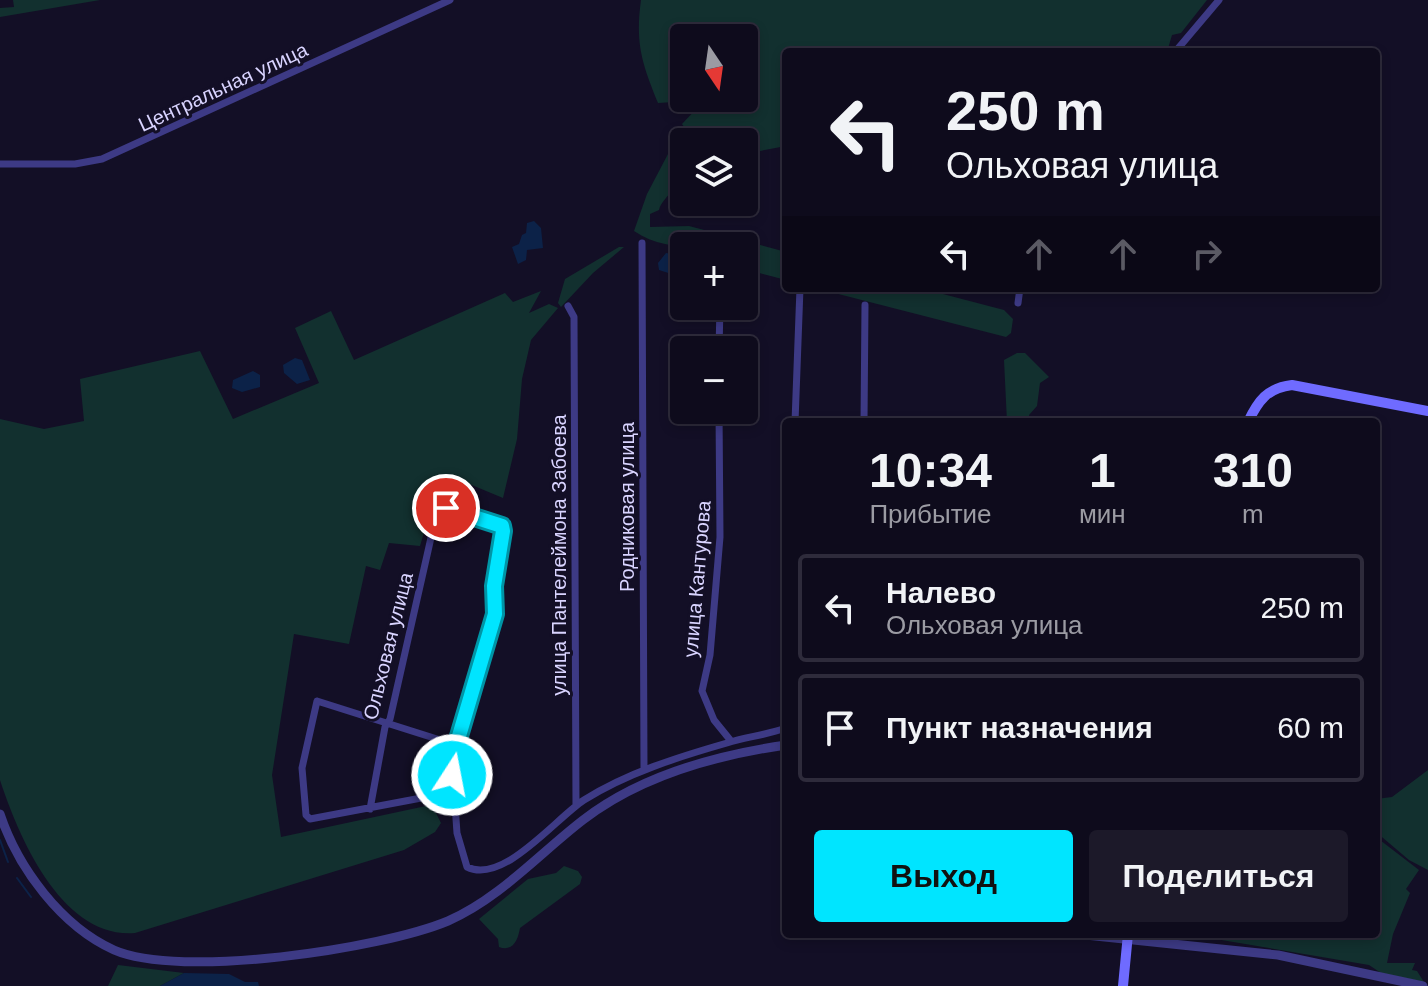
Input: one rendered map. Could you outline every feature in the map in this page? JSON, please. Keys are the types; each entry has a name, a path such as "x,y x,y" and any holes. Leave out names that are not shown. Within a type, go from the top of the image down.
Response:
{"main road":[{"path":"1250,418 1266,393 1292,385 1428,411"},
{"path":"1123,986 1128,938"}],"street":[{"name":"Центральная улица","path":"0,164 75,164 102,159 450,0"},
{"path":"1178,48 1219,0"},
{"name":"Родниковая улица","path":"642,243 644,770"},
{"path":"795,418 800,292"},
{"path":"1018,303 1019,292"},
{"path":"864,418 865,305"},
{"name":"улица Пантелеймона Забоева","path":"568,306 574,317 576,806"},
{"name":"улица Кантурова","path":"719,424 720,537 710,655 702,691 714,720 731,741"},
{"name":"Ольховая улица","path":"370,809 437,513 446,508 502,526 494,586 495,614 456,745"},
{"path":"453,792 310,819 306,815 301,772 314,703 321,702 456,745 453,792 463,861 472,869 483,871 505,865 576,806 644,770 731,741 782,729"},
{"path":"0,814 15,850 43,890 84,931 116,951 136,958 179,961 304,955 358,946 446,922 487,898 587,817 653,781 729,755 782,746"},
{"path":"1136,938 1278,955 1423,986"}],"green space":[{"path":"13,0 100,0 0,17 0,8 14,7"},
{"path":"641,0 1207,0 1181,33 1172,35 1168,48 782,48 782,147 758,151 758,128 685,128 682,124 693,112 758,112 758,24 670,24 670,102 658,103 641,53"},
{"path":"668,154 670,192 659,210 650,214 650,227 689,226 711,232 670,232 670,245 659,243 634,231 647,194"},
{"path":"758,244 782,251 782,279 758,273"},
{"path":"624,247 593,273 561,307 558,303 565,279"},
{"path":"541,291 529,313 549,304 558,308 531,340 522,379 517,439 503,498 467,483 446,486 434,499 420,546 389,543 380,570 366,566 349,644 294,634 272,775 281,837 426,806 436,813 441,823 435,832 404,850 135,933 109,931 86,920 65,903 47,880 19,829 0,780 0,419 44,429 84,421 80,379 200,351 233,419 319,383 295,328 331,311 354,360 505,293 513,302"},
{"path":"831,292 935,292 1004,310 1013,319 1011,333 1006,337"},
{"path":"1017,353 1025,353 1049,377 1040,383 1037,406 1030,418 1007,418 1004,360"},
{"path":"1428,770 1428,870 1409,860 1380,835 1380,798 1392,797"},
{"path":"1380,840 1419,870 1406,889 1410,893 1393,934 1387,963 1415,963 1412,970 1417,971 1424,982 1381,973 1369,965 1210,938 1380,938"},
{"path":"564,866 578,871 582,877 580,884 520,928 511,946 499,947 498,939 479,919 528,879 556,873"},
{"path":"118,965 184,973 160,986 108,986"}],"water":[{"path":"534,221 541,228 543,248 527,250 526,260 518,264 512,247 519,244 526,233 527,223"},
{"path":"666,253 670,254 670,274 659,270 658,263"},
{"path":"295,358 302,360 310,380 297,384 284,373 283,365"},
{"path":"253,371 260,375 260,387 242,392 232,388 233,380"},
{"path":"184,973 229,974 245,982 258,982 259,986 160,986"}],"waterway":[{"path":"0,840 8,862"},
{"path":"17,878 31,897"}],"route":[{"path":"446,508 502,526 503,531 494,586 495,614 484,662 454,753 452,775"}]}
